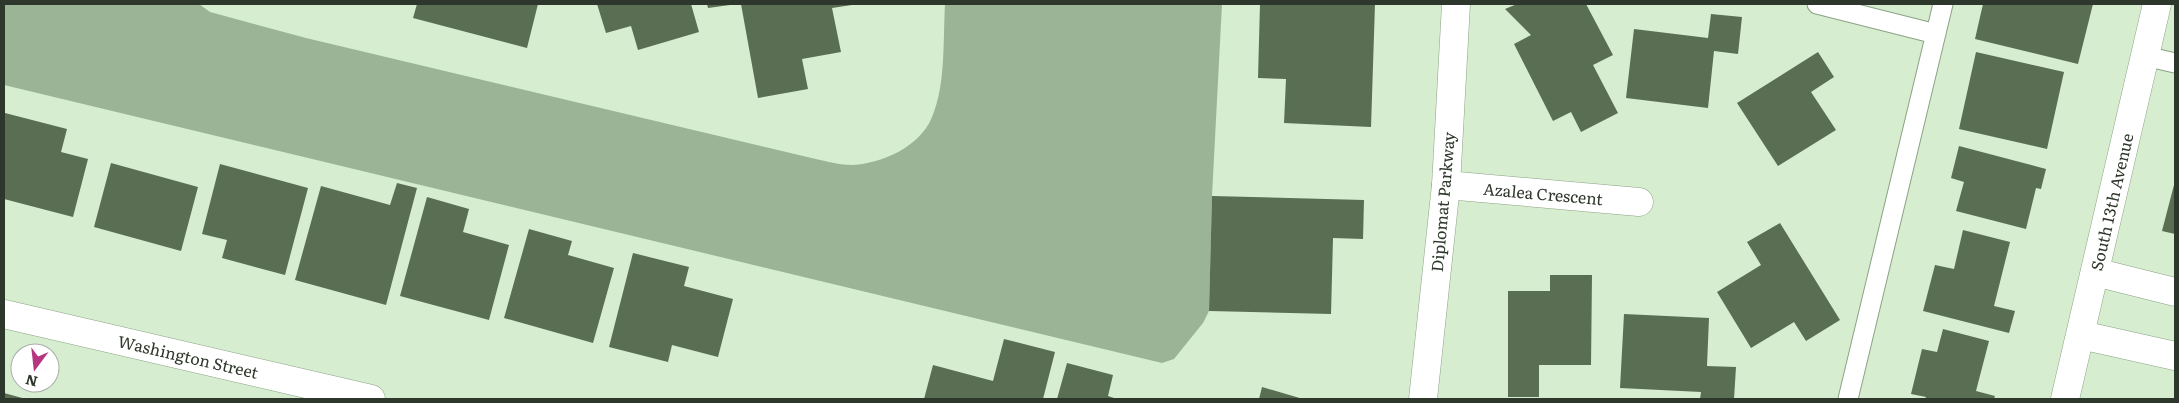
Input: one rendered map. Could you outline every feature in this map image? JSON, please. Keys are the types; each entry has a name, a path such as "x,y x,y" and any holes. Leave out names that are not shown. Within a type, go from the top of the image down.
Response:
{"street":[{"name":"Diplomat Parkway","path":"1429,398 1446,185 1456,4"},
{"name":"South 13th Avenue","path":"2065,399 2157,4"},
{"name":"Azalea Crescent","path":"1446,185 1639,202"},
{"path":"2095,272 2175,292"},
{"name":"Washington Street","path":"4,314 371,399"},
{"path":"2081,334 2175,356"}],"lane":[{"path":"1817,4 1936,34"},
{"path":"1848,399 1943,4"},
{"path":"2145,56 2175,63"}],"shaded area":[{"path":"4,4 199,4 210,12 306,38 820,160 851,165 875,161 898,152 909,145 926,128 932,117 940,91 945,4 1222,4 1212,196 1209,311 1203,323 1174,359 1162,363 4,85"}],"building":[{"path":"417,4 538,4 527,48 413,18"},
{"path":"597,4 691,4 699,32 638,50 631,26 606,33"},
{"path":"707,4 730,4 730,5 708,8"},
{"path":"741,4 852,5 832,8 841,52 802,59 808,89 758,98"},
{"path":"1260,4 1375,4 1371,127 1284,123 1286,79 1258,78"},
{"path":"1517,4 1586,4 1613,55 1593,65 1618,113 1581,132 1571,112 1553,121 1514,44 1531,35 1505,9"},
{"path":"1983,4 2093,4 2078,64 1975,39"},
{"path":"1711,14 1742,17 1738,54 1714,51 1708,108 1626,98 1634,29 1708,38"},
{"path":"1818,52 1834,77 1811,92 1836,130 1778,166 1737,103"},
{"path":"1976,52 2064,72 2047,149 1959,129"},
{"path":"5,113 67,129 61,152 88,159 73,217 4,199"},
{"path":"1959,146 2046,169 2041,189 2036,188 2026,229 1956,211 1964,182 1951,178"},
{"path":"111,163 198,187 181,251 94,227"},
{"path":"220,164 308,188 285,275 222,258 227,240 202,234"},
{"path":"2175,181 2175,234 2162,231"},
{"path":"397,183 417,188 386,305 295,280 321,186 390,205"},
{"path":"1212,196 1364,200 1363,239 1333,238 1331,314 1209,311"},
{"path":"427,197 469,209 463,232 509,245 489,320 400,296"},
{"path":"1780,223 1840,320 1806,341 1794,322 1751,348 1717,292 1761,265 1747,242"},
{"path":"529,229 572,241 568,255 614,268 593,343 504,318"},
{"path":"1963,230 2010,242 1994,306 2015,311 2009,333 1923,311 1935,265 1954,269"},
{"path":"633,253 689,267 684,286 733,299 718,357 672,345 668,362 609,347"},
{"path":"1550,275 1592,275 1591,365 1539,365 1539,397 1508,397 1508,291 1550,291"},
{"path":"1624,314 1709,318 1707,366 1736,367 1734,399 1700,399 1701,392 1620,388"},
{"path":"1943,329 1989,341 1976,391 1995,396 1994,399 1925,399 1926,397 1911,394 1922,349 1937,352"},
{"path":"1004,339 1055,352 1043,399 924,399 933,365 993,381"},
{"path":"1067,363 1113,375 1108,396 1117,399 1057,399"},
{"path":"1262,387 1303,399 1259,399"},
{"path":"4,393 26,399 4,399"}]}
